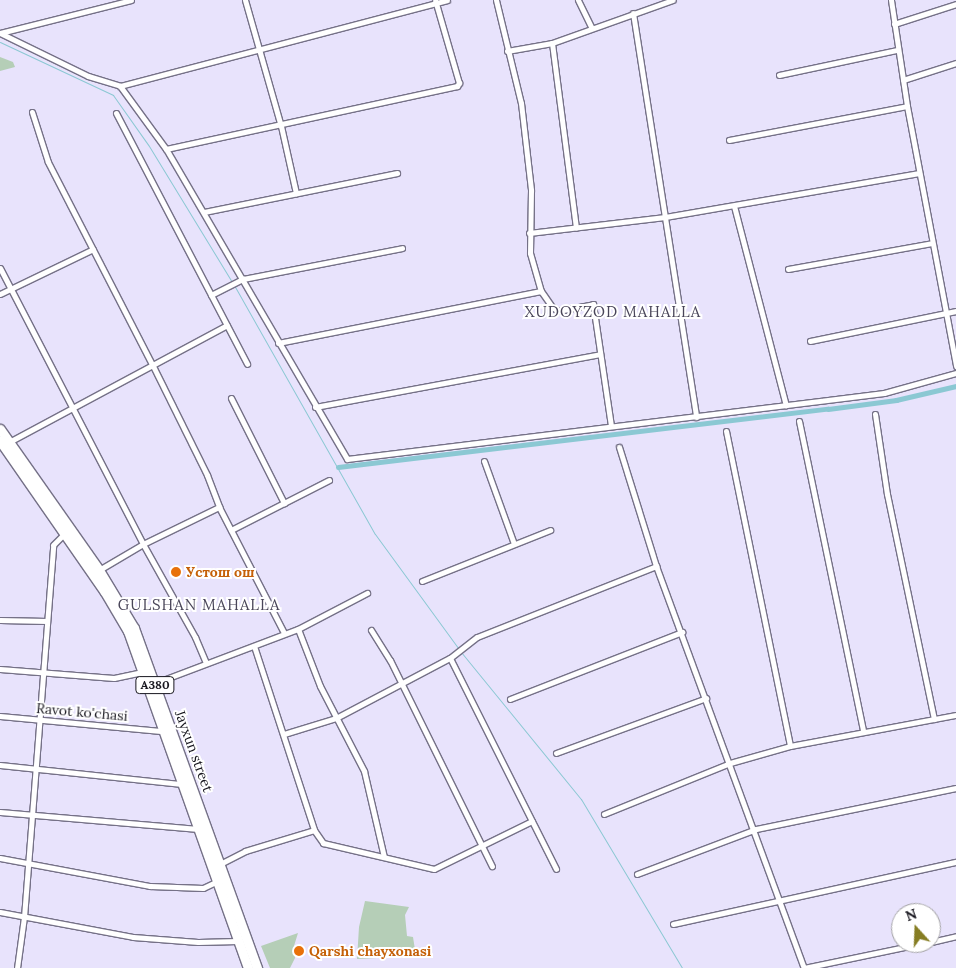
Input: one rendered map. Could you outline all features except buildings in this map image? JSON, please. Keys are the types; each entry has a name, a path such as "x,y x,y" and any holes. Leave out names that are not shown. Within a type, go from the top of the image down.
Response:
{"highway":[{"name":"Jayxun street","path":"0,429 5,442 64,534 115,608 142,672 238,941 252,966"},
{"name":"Jayxun street","path":"5,442 99,570 134,628 220,864 252,966"}],"street":[{"path":"0,33 130,0"},
{"path":"245,0 281,126 296,193"},
{"path":"0,33 88,76 120,86 258,48 447,0"},
{"path":"496,0 523,122 531,190 530,253 541,291 558,311 593,304 611,426"},
{"path":"578,0 591,27"},
{"path":"507,51 552,43 591,27 672,0"},
{"path":"891,0 902,80 956,366"},
{"path":"166,149 281,126 457,86 459,83 435,2"},
{"path":"894,24 956,4"},
{"path":"633,13 696,417"},
{"path":"552,43 576,227"},
{"path":"779,75 897,50"},
{"path":"902,80 956,63"},
{"path":"120,86 166,149 204,212 314,407 348,459 580,432 611,426 884,393 956,373"},
{"path":"729,140 907,106"},
{"path":"32,112 48,162 152,364 207,475 219,507 284,633"},
{"path":"116,113 247,364"},
{"path":"204,212 397,173"},
{"path":"529,233 665,217 919,173"},
{"path":"734,206 786,405"},
{"path":"788,269 932,243"},
{"path":"211,295 241,280 402,248"},
{"path":"0,294 93,249"},
{"path":"0,268 143,544 196,637 206,663"},
{"path":"278,343 541,291"},
{"path":"810,341 956,311"},
{"path":"5,442 226,325"},
{"path":"314,407 600,354"},
{"path":"231,398 284,503"},
{"path":"875,414 887,494 934,719"},
{"path":"799,420 863,731"},
{"path":"726,431 790,746"},
{"path":"619,447 656,566 756,829 804,968 891,950"},
{"path":"484,461 514,544"},
{"path":"231,530 329,480"},
{"path":"99,570 143,544 219,507"},
{"path":"422,581 550,530"},
{"path":"17,968 24,917 30,815 44,674 53,545 64,534"},
{"path":"284,734 336,718 450,658 478,637 656,566"},
{"path":"155,683 298,629 367,593"},
{"path":"0,620 47,621"},
{"path":"298,629 336,718 364,771 384,857"},
{"path":"371,630 402,684 492,866"},
{"path":"510,699 682,632"},
{"path":"254,646 314,830 323,843 384,857 414,867 434,869 532,821"},
{"path":"450,658 556,870"},
{"path":"0,669 44,674 114,678 142,672"},
{"path":"556,753 706,698"},
{"path":"604,814 730,763 790,746 956,715"},
{"name":"Ravot ko'chasi","path":"0,716 163,731"},
{"path":"0,765 182,784"},
{"path":"637,874 756,829 956,788"},
{"path":"0,812 198,830"},
{"path":"220,864 245,851 314,830"},
{"path":"0,858 150,886 203,888 216,882"},
{"path":"673,924 779,899 956,862"},
{"path":"0,912 133,937 198,942 238,941"},
{"path":"941,940 956,936"}],"green space":[{"path":"0,57 13,62 15,67 0,71"},
{"path":"365,901 409,907 405,915 407,936 413,937 416,956 357,959 359,927"},
{"path":"298,933 294,946 295,958 290,968 270,968 261,946"}],"waterway":[{"path":"0,42 113,95 149,146 232,282"},
{"path":"234,285 375,534 459,649"},
{"path":"338,467 828,409 896,400 956,386"},
{"path":"461,652 581,799 682,968"}],"place":[{"name":"Устош ош","path":"176,572"},
{"name":"Qarshi chayxonasi","path":"299,951"}],"district":[{"name":"XUDOYZOD MAHALLA","path":"613,312"},
{"name":"GULSHAN MAHALLA","path":"199,605"}]}
